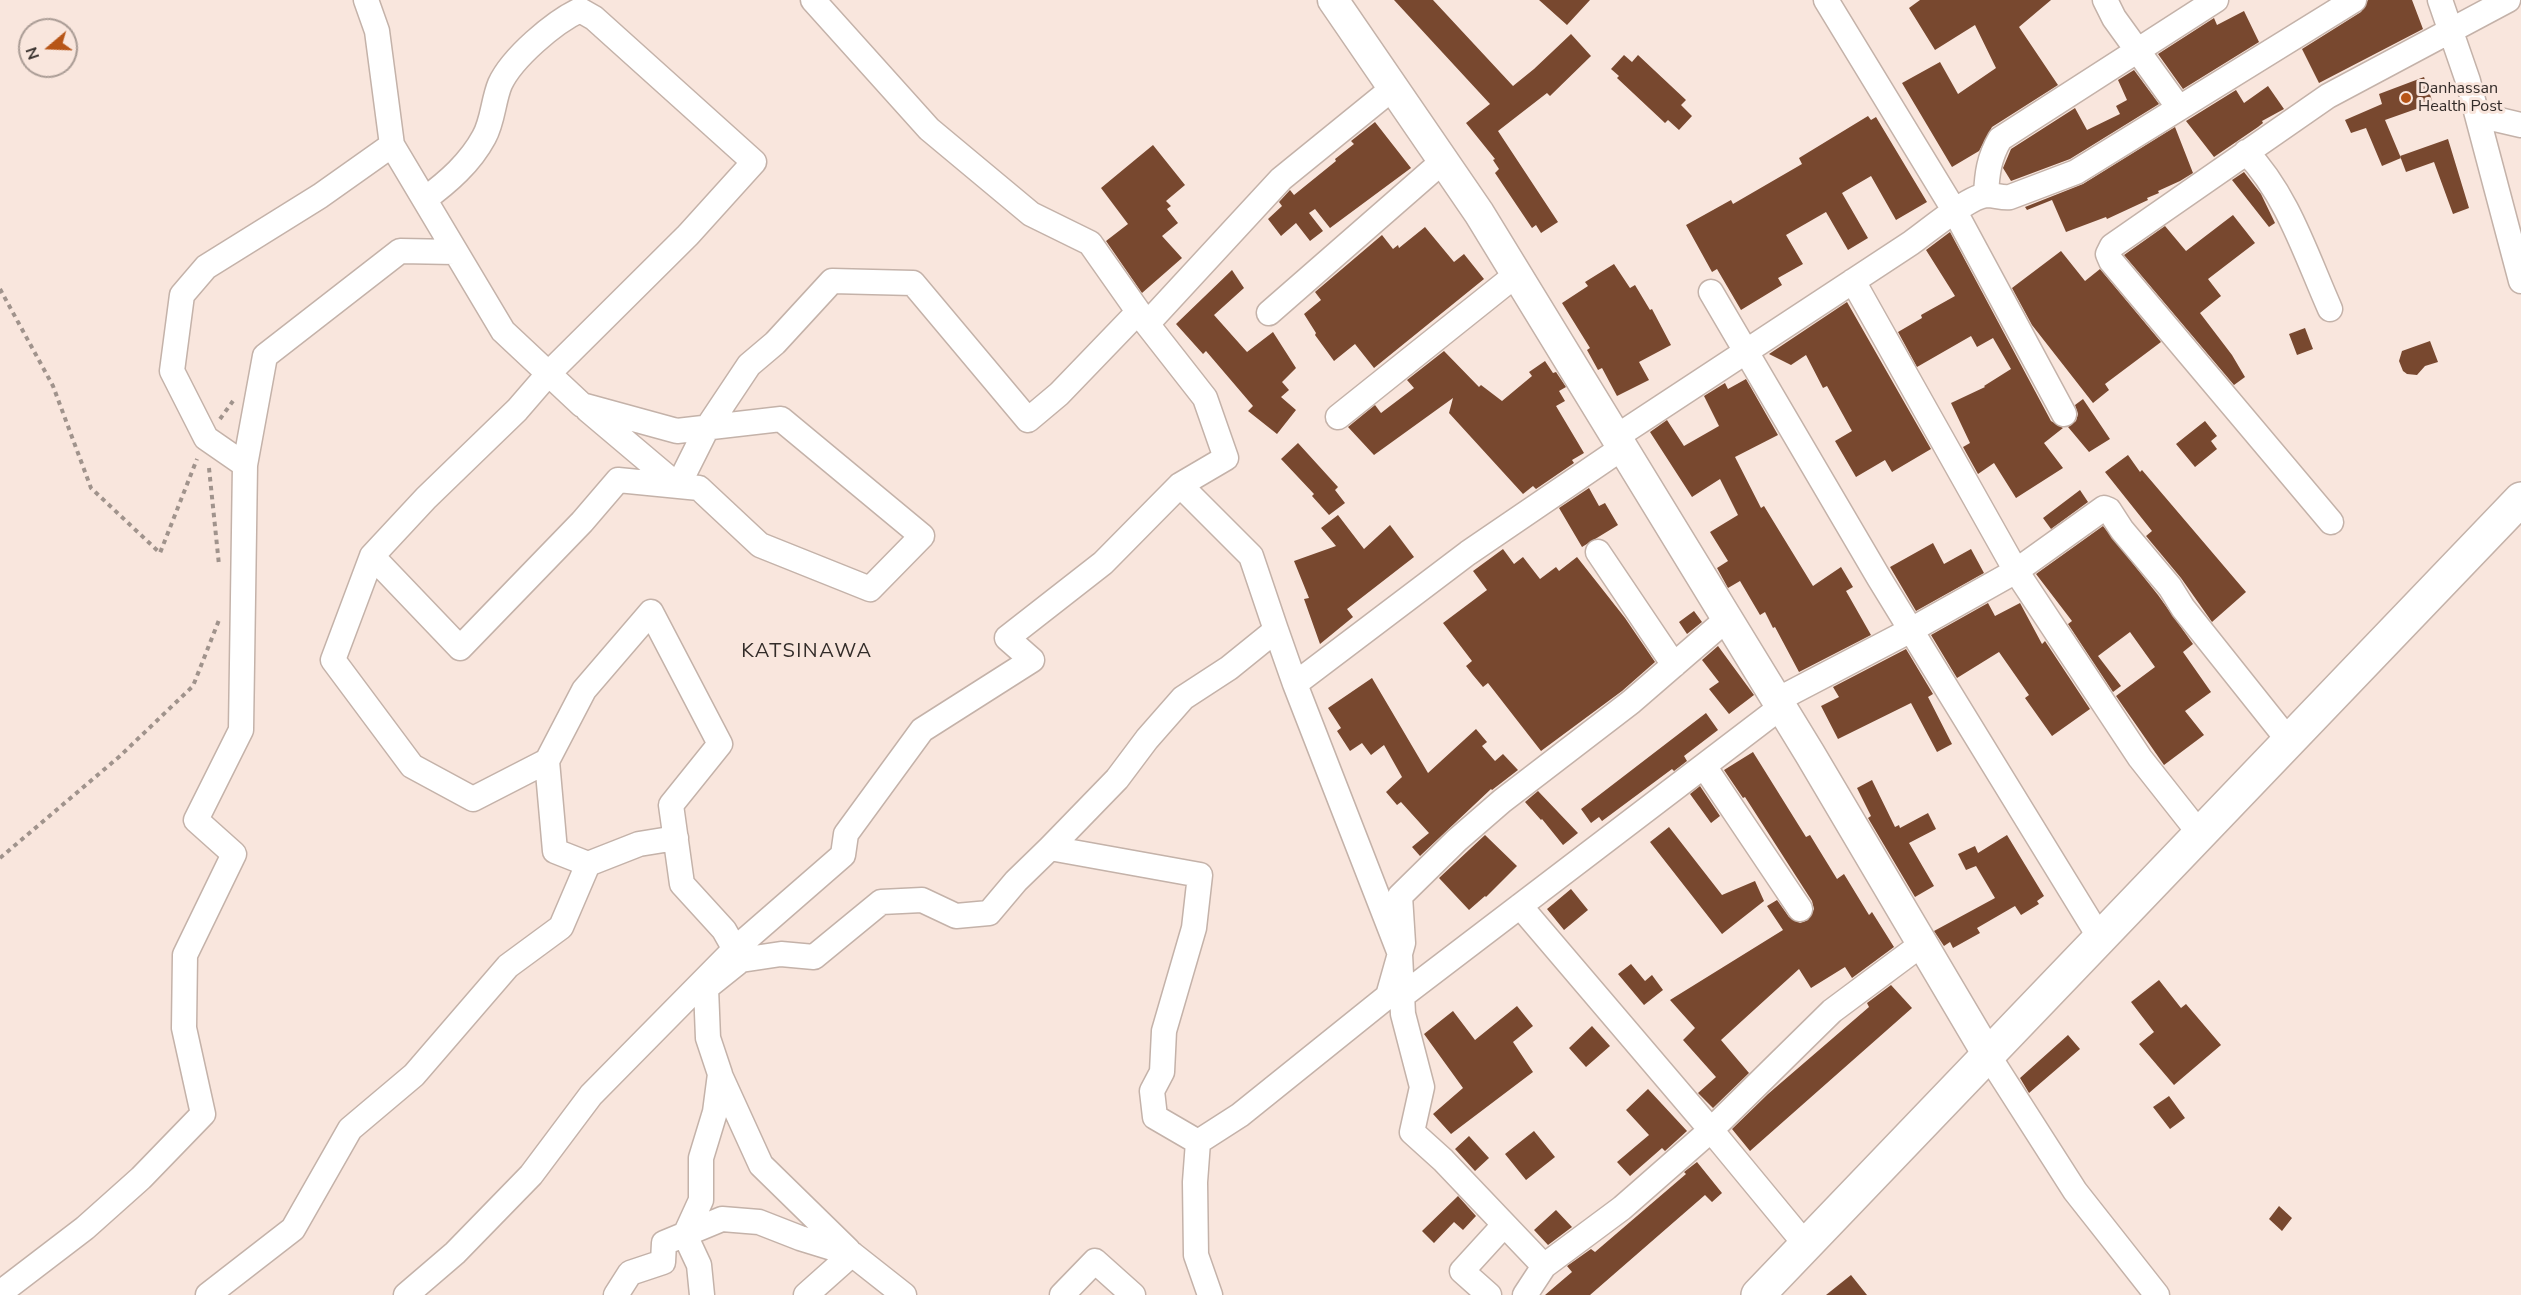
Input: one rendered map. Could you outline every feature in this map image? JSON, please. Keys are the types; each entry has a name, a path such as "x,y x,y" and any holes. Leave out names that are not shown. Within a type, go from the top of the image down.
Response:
{"main road":[{"path":"1758,1295 2521,499"}],"street":[{"path":"366,0 377,31 392,145 503,331 582,405 678,486"},
{"path":"406,1295 455,1253 531,1175 591,1095 843,855 846,834 922,730 1032,660 1007,638 1103,563 1180,485 1226,458 1205,398 1143,318 1090,243 1031,214 929,129 813,0"},
{"path":"1333,0 1517,274 1779,704 1988,1055 2075,1191 2157,1295"},
{"path":"1826,0 1954,210 2064,414"},
{"path":"2105,0 2179,108"},
{"path":"1986,195 1987,168 1991,154 2000,139 2216,0"},
{"path":"1295,684 1619,442 1748,350 1911,243 1954,210 1986,195 2000,198 2010,197 2076,172 2354,0"},
{"path":"2440,0 2478,115 2521,281"},
{"path":"2331,522 2151,310 2111,261 2108,254 2112,246 2328,96 2508,0"},
{"path":"425,199 457,174 484,136 501,84 513,64 564,18 580,10 594,18 754,162 688,236 549,373 517,410 426,498 372,556 333,660 412,766 474,799 547,760"},
{"path":"678,486 707,428 749,365 775,343 832,281 913,283 1028,420 1143,318 1281,179 1393,88"},
{"path":"2478,115 2521,125"},
{"path":"244,465 206,438 172,371 182,295 206,267 320,196 392,145"},
{"path":"2246,152 2264,171 2285,207 2330,309"},
{"path":"1269,313 1443,161"},
{"path":"0,1293 85,1228 125,1192 203,1114 184,1028 185,955 234,854 196,820 242,730 244,465 265,356 400,252 455,252"},
{"path":"1338,417 1517,274"},
{"path":"1853,281 2016,571 2140,758 2200,834"},
{"path":"1711,292 1748,350 1911,630 2100,938"},
{"path":"372,556 460,648 582,522 618,480 699,488 760,545 870,589 922,536 781,420 677,431 582,405"},
{"path":"1180,485 1251,556 1295,684 1400,954 1403,1014 1422,1087 1412,1132 1443,1160 1544,1266"},
{"path":"1402,996 1704,766 1779,704 2016,571 2104,508 2109,510 2122,530 2170,587 2183,608 2289,741"},
{"path":"1598,552 1674,665"},
{"path":"676,838 639,844 588,864 555,851 547,760 584,690 651,612 720,744 671,805 676,838 682,884 724,930 738,955"},
{"path":"1198,1142 1240,1115 1388,996 1403,944 1400,896 1457,840 1503,801 1631,702 1727,619"},
{"path":"904,1295 852,1254 761,1165 720,1074 708,1038 706,988 738,955 781,954 814,957 881,902 922,900 956,916 989,913 1016,881 1117,779 1147,739 1183,698 1229,668 1276,630"},
{"path":"1704,766 1800,909"},
{"path":"1050,848 1200,875 1194,928 1164,1031 1162,1072 1152,1091 1155,1117 1198,1142"},
{"path":"208,1295 293,1229 350,1129 414,1075 508,966 561,927 588,864"},
{"path":"1520,906 1806,1245"},
{"path":"1525,1295 1544,1266 1622,1208 1711,1130 1832,1011 1922,944"},
{"path":"702,1295 699,1265 685,1235 701,1200 700,1158 715,1112 720,1074"},
{"path":"1198,1142 1195,1182 1196,1255 1210,1295"},
{"path":"616,1295 630,1273 663,1262 664,1243 722,1219 759,1222 801,1239 852,1254"},
{"path":"1489,1295 1462,1271 1504,1225"},
{"path":"806,1295 852,1254"},
{"path":"1062,1295 1095,1261 1133,1295"}],"path":[{"path":"0,289 53,387 90,488 160,553 206,438 239,392"},
{"path":"206,438 220,573"},
{"path":"0,858 120,756 193,686 219,617"}],"building":[{"path":"1394,0 1433,0 1513,86 1571,34 1591,56 1550,96 1547,93 1498,131 1558,222 1541,233 1536,225 1532,228 1495,173 1499,169 1493,160 1495,159 1466,123 1490,104"},
{"path":"1539,0 1590,0 1567,25"},
{"path":"1920,0 2051,0 2019,27 2058,85 1992,127 1979,151 1952,167 1902,83 1940,62 1958,94 1996,68 1975,25 1935,50 1909,8"},
{"path":"2368,0 2412,0 2423,29 2319,83 2302,49 2361,12"},
{"path":"2244,11 2259,42 2183,89 2158,54 2214,18 2217,25"},
{"path":"1624,55 1632,62 1638,55 1686,100 1681,105 1692,116 1679,130 1668,120 1665,123 1617,78 1619,76 1611,69"},
{"path":"2134,70 2159,104 2070,159 2011,181 2003,168 2011,149 2075,108 2087,130 2120,114 2116,106 2127,100 2118,80"},
{"path":"2424,77 2433,103 2385,120 2401,158 2382,166 2366,128 2351,133 2345,120 2382,104 2379,94"},
{"path":"2268,86 2284,109 2262,121 2263,123 2258,127 2214,157 2186,121 2236,90 2244,103"},
{"path":"1868,116 1871,120 1876,117 1927,202 1896,220 1871,176 1842,193 1868,238 1848,250 1826,212 1786,235 1803,264 1778,278 1782,285 1741,310 1717,269 1712,272 1686,225 1731,200 1733,204 1802,164 1799,158"},
{"path":"1375,122 1411,168 1330,228 1315,209 1309,213 1323,231 1310,241 1296,223 1281,236 1268,219 1282,206 1279,202 1290,190 1294,195 1336,161 1335,159 1354,144 1351,141"},
{"path":"2175,127 2193,173 2158,191 2159,193 2147,198 2148,200 2107,219 2106,217 2066,232 2052,200 2027,210 2025,207 2083,184"},
{"path":"2448,139 2469,208 2453,214 2434,162 2406,172 2400,156"},
{"path":"1153,145 1185,185 1166,201 1171,206 1167,209 1178,223 1162,236 1182,258 1142,293 1106,241 1128,224 1101,188"},
{"path":"2244,172 2261,194 2275,223 2269,227 2232,180"},
{"path":"2233,215 2255,243 2208,279 2221,296 2200,313 2232,355 2245,377 2234,385 2124,255 2165,226 2186,251"},
{"path":"1425,227 1454,262 1464,254 1484,279 1374,368 1355,344 1334,361 1315,335 1316,333 1304,314 1321,300 1315,292 1382,235 1393,249 1398,245 1399,248"},
{"path":"1950,232 2051,421 2063,428 2044,443 2063,468 2016,498 1994,463 1978,474 1963,447 1970,443 1951,403 1985,387 2011,369 1993,338 1977,347 1971,336 1917,367 1898,332 1922,318 1921,315 1955,296 1926,250"},
{"path":"2061,251 2085,281 2100,269 2161,342 2105,384 2109,390 2093,403 2032,325 2012,288"},
{"path":"1614,264 1630,288 1635,285 1650,310 1652,309 1671,345 1639,362 1649,380 1617,396 1602,368 1598,370 1587,350 1590,348 1562,303 1588,286 1585,282"},
{"path":"1232,270 1244,288 1214,315 1247,352 1273,332 1296,368 1282,382 1289,390 1281,397 1296,410 1277,434 1248,411 1253,406 1206,351 1203,354 1176,324"},
{"path":"1847,302 1931,449 1892,472 1885,460 1856,477 1835,441 1852,431 1827,386 1823,388 1806,355 1791,365 1769,354"},
{"path":"2305,328 2313,349 2297,355 2289,334"},
{"path":"2430,341 2438,362 2425,366 2417,375 2403,371 2399,361 2402,351"},
{"path":"1444,351 1479,387 1481,385 1502,401 1532,376 1529,372 1545,361 1566,387 1559,391 1565,401 1556,406 1584,453 1572,460 1574,463 1536,489 1533,486 1523,494 1449,413 1453,398 1374,455 1348,427 1375,405 1381,413 1414,388 1407,380"},
{"path":"1746,379 1778,435 1735,457 1761,508 1764,506 1813,586 1841,567 1853,587 1846,591 1871,635 1799,672 1765,612 1760,615 1740,581 1728,588 1717,568 1728,561 1710,532 1738,515 1720,479 1692,497 1650,432 1667,420 1684,446 1719,426 1704,396 1725,383 1728,389"},
{"path":"2083,399 2110,439 2089,452 2068,427 2076,421 2078,414 2075,405"},
{"path":"2205,421 2217,436 2211,441 2217,449 2195,467 2176,444"},
{"path":"1298,443 1338,487 1335,490 1345,503 1329,515 1312,496 1314,494 1281,459"},
{"path":"2128,455 2140,472 2142,470 2246,592 2212,622 2181,578 2146,536 2152,531 2105,472"},
{"path":"1589,488 1599,506 1605,503 1618,525 1582,547 1559,508"},
{"path":"2080,490 2088,502 2051,529 2043,518"},
{"path":"1338,515 1364,549 1390,525 1414,557 1347,609 1353,617 1320,644 1304,599 1309,598 1294,561 1336,546 1321,528"},
{"path":"2103,526 2158,595 2193,644 2183,652 2211,692 2185,711 2204,735 2164,765 2116,696 2155,667 2130,632 2098,656 2121,686 2113,692 2068,624 2072,621 2036,574"},
{"path":"1933,543 1944,564 1971,549 1984,573 1916,611 1890,567"},
{"path":"1503,549 1514,564 1523,557 1540,579 1556,567 1559,571 1577,557 1625,618 1655,662 1622,691 1541,751 1488,683 1483,687 1466,666 1472,661 1443,623 1487,590 1473,571"},
{"path":"1988,603 1995,616 2020,603 2042,644 2045,641 2090,709 2052,736 2025,698 2029,695 1999,652 1957,678 1931,635"},
{"path":"1694,611 1702,622 1687,634 1679,622"},
{"path":"1718,646 1754,695 1729,714 1709,689 1719,682 1702,660"},
{"path":"1906,649 1933,694 1928,697 1952,744 1937,752 1911,703 1838,739 1821,706 1839,697 1833,687"},
{"path":"1372,678 1428,773 1476,729 1487,742 1482,746 1495,761 1503,754 1518,770 1491,789 1420,856 1412,847 1429,833 1401,802 1397,805 1386,792 1402,777 1384,745 1371,755 1362,743 1350,751 1337,731 1341,728 1328,708"},
{"path":"1706,713 1718,730 1684,756 1687,761 1674,771 1672,769 1602,821 1599,817 1591,823 1581,809"},
{"path":"1753,752 1806,837 1810,835 1837,879 1844,874 1869,915 1872,912 1894,947 1852,978 1845,967 1811,988 1799,969 1721,1040 1749,1073 1713,1108 1698,1093 1716,1077 1683,1040 1695,1028 1670,1000 1783,930 1767,906 1777,900 1789,917 1800,923 1808,920 1814,909 1812,901 1745,797 1743,798 1724,770"},
{"path":"1872,780 1895,827 1899,825 1900,828 1928,813 1936,829 1909,843 1934,886 1915,897 1868,818 1871,816 1857,788"},
{"path":"1700,786 1720,816 1711,823 1690,794"},
{"path":"1538,791 1578,833 1563,845 1525,802"},
{"path":"1669,827 1722,895 1755,881 1764,901 1722,934 1650,842"},
{"path":"1485,835 1517,866 1486,897 1469,910 1439,878"},
{"path":"2007,835 2044,896 2037,901 2039,904 2021,915 2015,906 1977,928 1980,933 1953,948 1950,942 1944,946 1934,931 1995,898 1976,866 1966,870 1958,854 1975,846 1978,853"},
{"path":"1571,889 1588,910 1564,930 1547,909"},
{"path":"1631,964 1645,981 1652,975 1663,990 1644,1005 1618,974"},
{"path":"2159,980 2181,1008 2186,1004 2221,1045 2174,1085 2139,1044 2154,1032 2131,1002"},
{"path":"1891,985 1912,1008 1750,1151 1732,1129 1768,1094 1869,1007 1867,1003"},
{"path":"1517,1006 1533,1026 1513,1042 1533,1072 1451,1134 1433,1114 1463,1088 1424,1034 1453,1011 1475,1040"},
{"path":"1592,1026 1610,1046 1586,1067 1569,1048"},
{"path":"2068,1035 2080,1049 2029,1093 2020,1078"},
{"path":"1648,1089 1687,1131 1665,1151 1662,1148 1630,1176 1617,1162 1649,1135 1626,1110"},
{"path":"2169,1096 2185,1118 2170,1129 2153,1107"},
{"path":"1534,1131 1555,1157 1526,1180 1505,1154"},
{"path":"1469,1136 1489,1158 1475,1171 1455,1149"},
{"path":"1697,1162 1722,1193 1712,1202 1705,1195 1590,1295 1545,1295 1572,1272 1567,1266 1591,1249 1595,1252"},
{"path":"1458,1196 1476,1216 1463,1230 1454,1222 1434,1243 1422,1231"},
{"path":"2279,1206 2292,1218 2282,1231 2269,1219"},
{"path":"1556,1210 1572,1227 1548,1245 1534,1230"},
{"path":"1851,1275 1867,1295 1826,1295"}],"place":[{"name":"Danhassan Health Post","path":"2406,98"}],"district":[{"name":"KATSINAWA","path":"807,652"}]}
